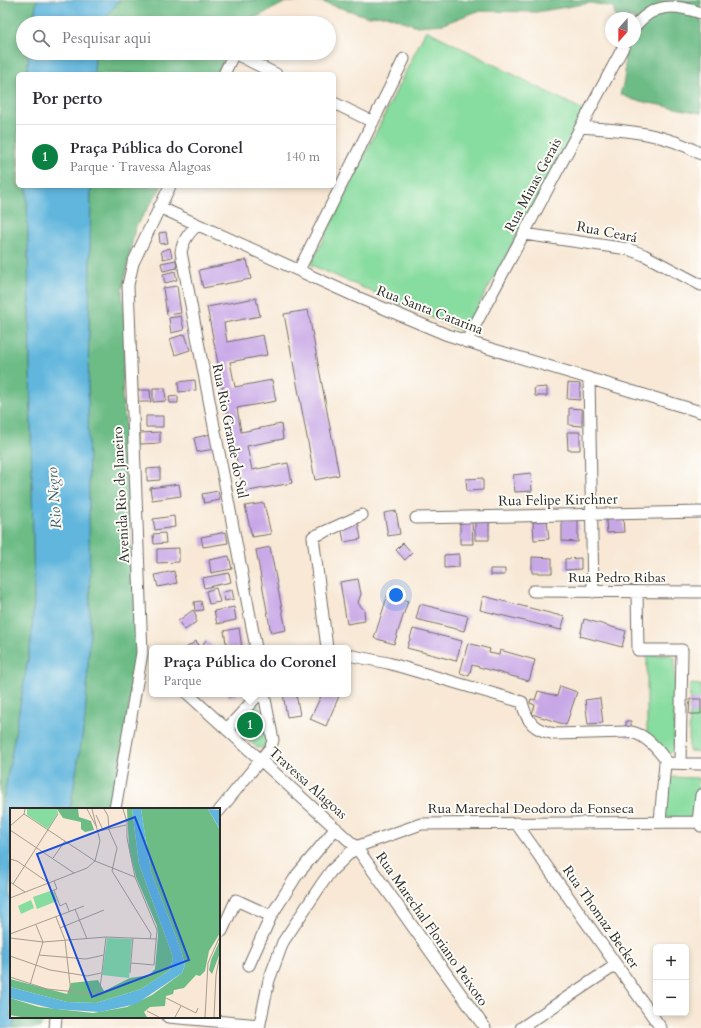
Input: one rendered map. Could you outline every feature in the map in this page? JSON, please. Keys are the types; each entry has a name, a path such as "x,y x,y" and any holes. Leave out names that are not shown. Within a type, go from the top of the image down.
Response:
{"street":[{"path":"641,19 656,9 669,6 701,13"},
{"name":"Rua Minas Gerais","path":"466,342 623,48"},
{"path":"299,270 404,59"},
{"path":"225,72 231,60"},
{"path":"247,60 272,72"},
{"path":"336,104 373,122"},
{"path":"581,127 636,131 672,141 701,154"},
{"name":"Avenida Rio de Janeiro","path":"115,808 142,653 128,285 133,263 169,188"},
{"name":"Rua Santa Catarina","path":"159,207 357,297 466,342 701,412"},
{"name":"Rua Rio Grande do Sul","path":"197,225 187,235 182,244 181,252 255,645"},
{"name":"Rua Ceará","path":"524,234 628,249 644,255 701,285"},
{"path":"589,378 593,592"},
{"name":"Rua Felipe Kirchner","path":"416,518 701,512"},
{"path":"327,645 313,537 362,515"},
{"name":"Rua Pedro Ribas","path":"533,591 701,592"},
{"path":"637,592 638,650 682,650 680,763"},
{"path":"142,653 149,659"},
{"path":"351,656 388,664 522,702 526,717 534,727 544,732 555,734 629,732 644,737 657,749 668,763"},
{"name":"Travessa Alagoas","path":"191,697 356,847"},
{"path":"227,729 257,697"},
{"path":"220,810 271,747 273,740 265,697"},
{"path":"660,822 664,763 701,764"},
{"path":"700,824 701,795"},
{"name":"Rua Marechal Deodoro da Fonseca","path":"259,1026 269,980 283,942 321,884 356,847 420,824 660,822 700,824"},
{"name":"Rua Thomaz Becker","path":"516,823 661,1028"},
{"path":"249,965 271,916 297,876 336,828"},
{"name":"Rua Marechal Floriano Peixoto","path":"356,847 485,1028"},
{"path":"222,931 236,900 271,916"},
{"path":"521,1028 616,965"},
{"path":"55,1028 56,1018"},
{"path":"172,1018 188,1022 259,1026"}],"green space":[{"path":"0,0 37,0 34,16 16,16 16,60 28,60 27,72 16,72 16,188 27,188 34,599 31,642 0,820"},
{"path":"119,0 701,0 701,113 634,100 620,94 625,75 622,48 641,48 641,12 614,12 613,7 590,3 536,12 478,11 443,24 417,26 386,15 366,16 319,1 286,2 259,16 107,16"},
{"path":"426,30 585,111 464,332 311,265"},
{"path":"95,60 224,60 218,72 94,72"},
{"path":"91,188 161,188 135,228 122,292 126,326 122,397 128,439 130,529 138,649 113,808 70,808 85,719 90,632 88,391"},
{"path":"647,655 671,655 675,658 674,750 670,754 665,753 647,733"},
{"path":"690,684 701,685 701,752 689,751"},
{"path":"258,702 267,740 264,747 257,748 236,726"},
{"path":"666,777 699,778 696,819 663,817"},
{"path":"16,1018 45,1018 40,1028 13,1028"}],"water":[{"path":"37,0 119,0 107,16 34,16"},
{"path":"28,60 95,60 94,72 27,72"},
{"name":"Rio Negro","path":"27,188 91,188 88,391 90,632 85,719 70,808 10,808 10,1018 16,1018 13,1028 0,1028 0,820 31,642 34,599"}],"building":[{"path":"166,232 168,243 160,244 159,233"},
{"path":"170,248 172,257 163,259 161,251"},
{"path":"176,260 177,268 163,271 161,263"},
{"path":"247,260 251,279 203,288 199,270"},
{"path":"175,271 177,280 165,283 163,274"},
{"path":"177,286 181,313 167,315 163,288"},
{"path":"256,298 260,316 224,323 227,342 263,335 267,355 230,362 235,387 272,380 276,401 237,408 241,432 281,424 283,439 247,446 252,470 288,463 292,483 243,492 207,307"},
{"path":"308,310 339,475 315,480 284,314"},
{"path":"181,316 184,330 171,333 169,318"},
{"path":"185,334 190,350 175,355 170,339"},
{"path":"195,380 196,390 179,392 178,382"},
{"path":"568,383 580,384 580,400 567,399"},
{"path":"547,387 547,396 535,396 534,388"},
{"path":"153,388 165,388 166,401 153,402"},
{"path":"137,390 150,390 151,402 137,402"},
{"path":"178,396 178,403 170,403 169,397"},
{"path":"569,408 582,409 582,426 569,425"},
{"path":"146,416 163,416 163,427 146,427"},
{"path":"160,432 160,443 140,444 140,433"},
{"path":"567,432 580,432 580,450 568,450"},
{"path":"211,434 214,449 197,452 194,438"},
{"path":"160,468 160,480 147,481 147,469"},
{"path":"531,473 532,491 515,492 513,475"},
{"path":"483,478 483,490 467,491 466,479"},
{"path":"179,484 181,496 152,500 150,488"},
{"path":"218,491 220,500 204,503 202,494"},
{"path":"264,503 271,534 252,537 245,506"},
{"path":"396,511 400,534 388,536 384,513"},
{"path":"174,516 175,527 155,530 153,519"},
{"path":"623,518 624,532 607,533 606,520"},
{"path":"562,520 578,520 578,542 562,541"},
{"path":"547,521 549,539 534,540 533,522"},
{"path":"358,522 361,539 344,542 341,525"},
{"path":"472,522 473,544 460,544 460,523"},
{"path":"475,522 489,522 489,540 475,540"},
{"path":"226,532 228,543 203,547 201,537"},
{"path":"165,533 166,543 154,544 153,534"},
{"path":"403,543 412,553 405,560 396,550"},
{"path":"270,547 286,630 271,633 256,550"},
{"path":"179,548 179,562 157,563 157,549"},
{"path":"459,554 459,567 444,568 444,555"},
{"path":"229,556 232,569 211,573 209,560"},
{"path":"532,557 552,558 552,573 532,573"},
{"path":"581,558 581,569 565,570 565,559"},
{"path":"490,569 505,569 505,575 490,575"},
{"path":"174,571 177,583 158,587 155,575"},
{"path":"229,573 231,582 204,588 202,578"},
{"path":"358,579 361,594 358,603 364,610 365,621 347,624 340,582"},
{"path":"216,588 220,602 209,604 206,591"},
{"path":"232,590 234,599 225,601 223,592"},
{"path":"388,594 408,601 394,644 374,638"},
{"path":"483,596 565,617 561,630 480,610"},
{"path":"201,601 203,610 195,611 194,602"},
{"path":"420,604 468,616 464,631 416,619"},
{"path":"234,607 236,620 217,624 214,611"},
{"path":"193,610 196,615 196,622 185,630 178,621"},
{"path":"584,619 626,631 622,647 580,636"},
{"path":"239,628 242,645 226,645 224,631"},
{"path":"413,629 462,641 456,661 407,648"},
{"path":"206,640 211,645 204,645 203,644"},
{"path":"196,641 199,645 190,645"},
{"path":"468,643 490,649 489,653 499,655 500,650 535,660 529,681 472,665 469,676 460,673"},
{"path":"560,686 577,692 566,725 532,714 535,705 530,703 531,699 535,700 538,691 557,696"},
{"path":"284,697 297,697 300,715 287,717"},
{"path":"321,697 339,697 326,726 310,719"},
{"path":"600,698 603,723 588,724 585,700"},
{"path":"690,699 701,699 701,714 689,714"},
{"path":"626,721 631,721 631,737 626,737"}],"place":[{"name":"Praça Pública do Coronel","path":"250,725"}]}
